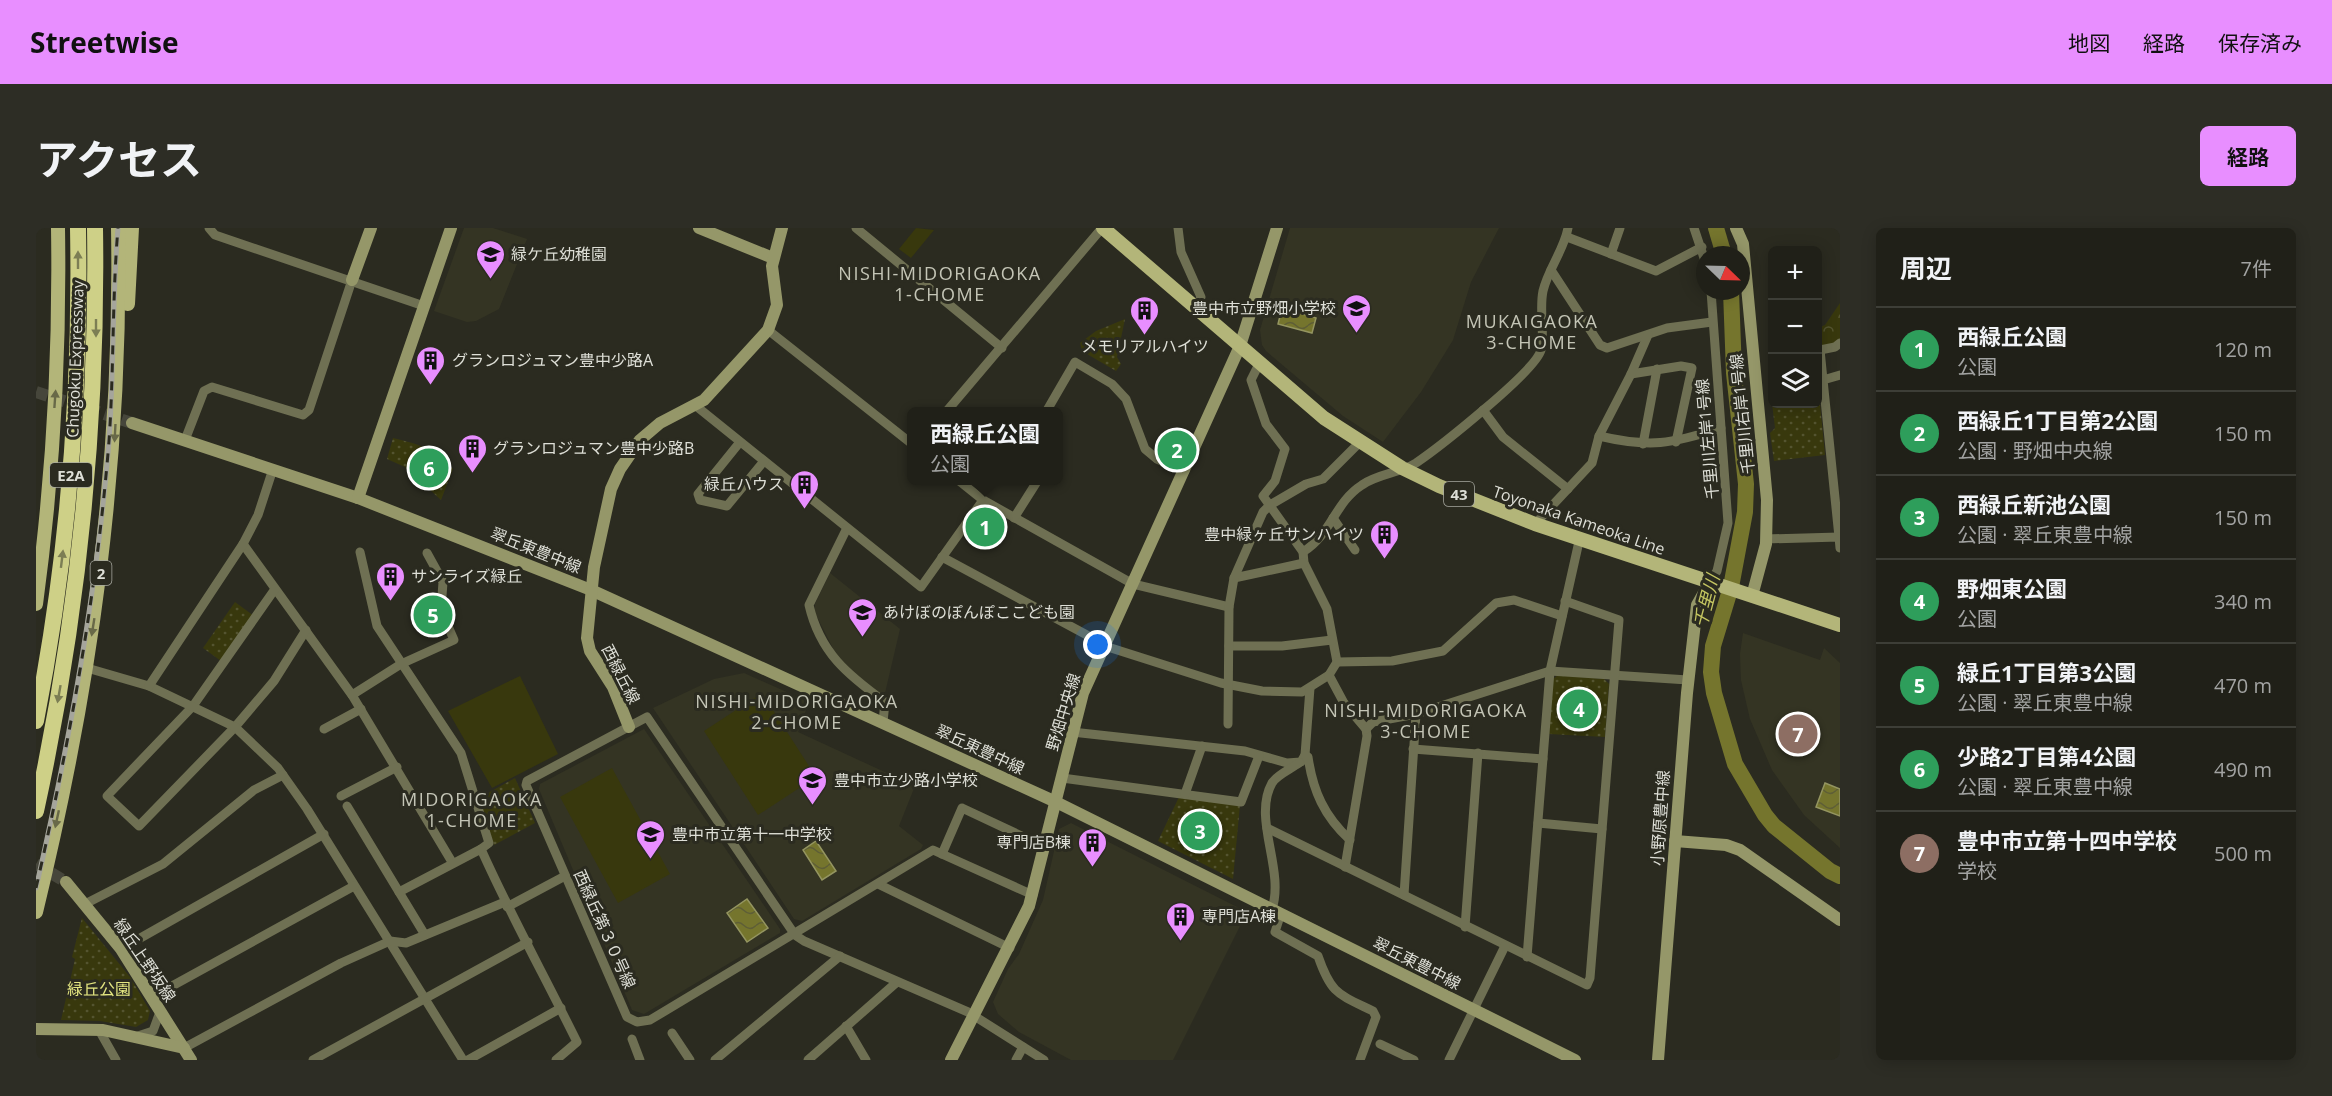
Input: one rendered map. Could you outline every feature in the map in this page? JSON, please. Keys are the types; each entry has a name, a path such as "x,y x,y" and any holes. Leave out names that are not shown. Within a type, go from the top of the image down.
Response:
{"highway":[{"name":"Chugoku Expressway","path":"36,721 50,645 69,496 76,395 78,228"},
{"name":"Chugoku Expressway","path":"36,812 65,659 86,496 95,373 95,228"}],"main road":[{"path":"36,603 46,521 57,375 58,228"},
{"name":"2","path":"36,912 87,668 107,520 116,399 118,228"},
{"path":"116,399 128,319 132,228"},
{"name":"Toyonaka Kameoka Line","path":"1103,228 1324,418 1402,468 1439,486 1535,524 1580,537 1840,625"}],"street":[{"path":"209,228 215,235 424,306"},
{"path":"186,440 204,391 212,387 303,415 309,410 370,228"},
{"path":"358,498 451,228"},
{"path":"699,228 773,258"},
{"name":"西緑丘線","path":"782,228 773,258 772,273 777,305 768,330 696,406 653,428 640,440 620,469 611,489 591,590 587,638 590,651 613,687 628,727 647,717 795,934 975,1016 1044,1060"},
{"path":"856,228 1002,348"},
{"path":"949,407 1002,348 1103,228"},
{"path":"1178,228 1181,252 1201,297 1196,308"},
{"name":"野畑中央線","path":"951,1060 975,1016 993,975 1010,948 1033,895 1083,693 1240,346 1278,228"},
{"path":"1611,254 1620,228"},
{"path":"1694,228 1702,246"},
{"name":"千里川右岸1号線","path":"1736,228 1743,244 1766,480 1766,539 1750,595"},
{"path":"1303,552 1314,545 1333,518 1342,500 1364,483 1393,474 1414,464 1483,410 1532,365 1540,352 1543,291 1568,233 1611,254 1656,271 1696,250"},
{"path":"1551,270 1600,345 1607,348 1667,328 1712,322"},
{"name":"千里川左岸1号線","path":"1711,300 1720,428 1726,471 1728,523 1713,583"},
{"path":"768,330 907,440"},
{"path":"1535,524 1592,463 1599,435 1631,374 1648,335"},
{"path":"1840,343 1835,347 1820,350 1840,548"},
{"path":"1048,407 1075,362 1112,384 1126,399 1144,449 1154,458 1185,471"},
{"path":"942,557 1111,648 1221,683 1262,691 1302,692 1310,688 1329,675 1337,662 1327,609 1304,563 1303,552 1265,501 1264,492 1275,481 1285,449 1266,424 1251,380 1260,362"},
{"path":"1631,374 1657,369 1692,368 1676,442"},
{"path":"1643,444 1657,369"},
{"path":"1823,380 1840,375"},
{"path":"696,406 921,587 983,500"},
{"path":"1483,410 1503,437 1568,489"},
{"name":"翠丘東豊中線","path":"132,423 358,498 591,590 1056,802 1575,1060"},
{"path":"1599,435 1643,444 1676,442 1720,428"},
{"path":"740,442 698,494 700,500 727,506 764,461"},
{"path":"1228,724 1229,608 1234,578 1263,512 1270,505 1306,484 1323,479 1360,442"},
{"path":"149,686 243,544 258,515 273,469"},
{"path":"964,485 983,500 1133,584 1229,608"},
{"path":"1014,518 1035,485"},
{"path":"1333,518 1355,550"},
{"path":"847,528 809,605 821,638 834,661 885,702 883,722"},
{"path":"1527,957 1550,671 1580,537"},
{"path":"1766,539 1839,537"},
{"path":"243,544 352,695 452,862"},
{"path":"360,552 377,626 461,753 489,843 399,892"},
{"path":"352,695 401,664 454,640 441,610 443,582 427,553"},
{"path":"1234,578 1304,563"},
{"name":"小野原豊中線","path":"1658,1060 1688,680 1697,606 1713,583"},
{"path":"275,590 193,706 107,796 139,826 235,727 274,681 306,630"},
{"path":"1337,662 1392,661 1443,651 1496,603 1514,600 1562,616"},
{"path":"1267,828 1587,985 1590,978 1619,620 1565,601"},
{"path":"1230,646 1282,646 1332,640"},
{"path":"87,668 149,686 235,727 284,775 324,834 354,886 466,1060 561,1008"},
{"path":"1365,729 1373,722 1416,714 1550,671 1615,673 1688,680"},
{"path":"1329,675 1344,703 1365,729 1367,736 1345,867"},
{"path":"1310,688 1303,758 1273,781 1269,791 1267,828 1276,886 1275,932 1318,956 1327,981 1338,994 1373,1011 1376,1017 1360,1060"},
{"path":"324,729 361,709"},
{"path":"1404,895 1416,714"},
{"name":"西緑丘第３０号線","path":"628,727 526,781 627,1017 637,1022 650,1020 933,850 942,854"},
{"path":"1072,732 1245,751 1287,763 1308,757 1313,786 1323,810 1350,840"},
{"path":"1185,794 1202,746"},
{"path":"1413,749 1543,759"},
{"path":"1465,927 1478,753"},
{"path":"1062,778 1241,802 1259,756"},
{"path":"341,796 397,767"},
{"path":"85,904 163,864 254,790 284,775"},
{"path":"347,806 425,935"},
{"path":"1033,895 942,854 962,808 1045,847"},
{"path":"1538,823 1602,829"},
{"path":"121,949 324,834"},
{"path":"1675,842 1726,845 1740,850 1840,920"},
{"path":"481,849 506,904 528,942 577,1042 556,1060"},
{"path":"36,1029 99,1030 138,1036 184,1048 341,963 390,941 406,943 506,904 565,876"},
{"name":"緑丘上野坂線","path":"66,882 121,949 191,1060"},
{"path":"878,884 1010,948"},
{"path":"152,997 354,886"},
{"path":"313,1060 528,942"},
{"path":"1449,1060 1505,946"},
{"path":"715,1060 840,956"},
{"path":"808,1060 897,982"},
{"path":"138,1036 153,1031 160,1012"},
{"path":"846,1026 866,1060"},
{"path":"99,1030 116,1060"},
{"path":"672,1033 690,1060"},
{"path":"632,1039 640,1060"},
{"path":"1380,1044 1414,1060"},
{"path":"1016,1060 1023,1047"}],"shaded area":[{"path":"464,228 493,228 527,239 499,309 476,321 467,322 434,311"},
{"name":"豊中市立野畑小学校","path":"1290,228 1499,228 1471,282 1453,340 1421,392 1383,442 1343,416 1266,351 1262,345 1260,330"},
{"name":"あけぼのぽんぽここども園","path":"830,573 900,629 885,693 881,695 842,666 815,613 815,604"},
{"path":"1743,633 1820,660 1824,648 1840,663 1840,848 1804,815 1772,770 1750,719 1741,680 1740,654"},
{"name":"豊中市立少路小学校","path":"744,673 809,702 798,732 915,786 899,826 923,845 921,849 802,921 794,919 653,708 714,679"},
{"name":"豊中市立第十一中学校","path":"644,729 780,929 780,933 644,1014 632,1010 539,789 540,784"},
{"path":"1071,823 1247,912 1173,1060 1071,1060 1019,1032 998,1014 993,1002 1008,969 1019,954 1043,900 1059,829"}],"green space":[{"path":"916,228 934,230 911,258 899,249"},
{"path":"1840,303 1840,339 1822,347 1822,326"},
{"path":"1125,319 1117,357 1121,364 1116,371 1082,351 1080,343 1096,331"},
{"path":"1772,408 1820,408 1825,455 1774,461 1770,433 1775,428"},
{"path":"393,438 426,448 453,469 441,500 405,467 387,459"},
{"path":"987,509 1005,520 989,548 963,535 979,512"},
{"path":"235,602 254,616 221,661 203,648"},
{"path":"1558,675 1604,679 1609,684 1605,737 1549,734 1553,679"},
{"path":"520,676 558,754 492,788 448,711"},
{"path":"762,693 816,777 758,815 704,731"},
{"path":"612,768 670,874 618,903 560,797"},
{"path":"515,778 535,823 494,845 479,798"},
{"path":"1179,797 1240,805 1233,879 1158,841"},
{"name":"緑丘公園","path":"82,918 130,977 150,1011 148,1020 136,1027 100,1021 61,1020 75,959 72,957"}],"water":[{"path":"1282,308 1316,318 1312,333 1278,324"},
{"path":"1825,783 1840,789 1840,816 1816,807"},
{"path":"816,841 836,871 822,880 803,850"},
{"path":"747,899 768,928 747,942 727,913"}],"waterway":[{"name":"千里川","path":"1716,228 1721,246"},
{"name":"千里川","path":"1731,300 1734,373 1746,484 1745,512 1731,587 1713,646 1711,672 1714,693 1735,764 1765,815 1774,826 1830,871 1840,876"}],"tunnel":[{"path":"36,392 132,423"},
{"path":"36,864 66,882"}],"railway":[{"path":"36,888 71,721 97,554 109,441 118,228"}],"place":[{"name":"緑ケ丘幼稚園","path":"490,280"},
{"name":"豊中市立野畑小学校","path":"1357,334"},
{"name":"メモリアルハイツ","path":"1145,336"},
{"name":"グランロジュマン豊中少路A","path":"431,386"},
{"name":"西緑丘1丁目第2公園","path":"1177,450"},
{"name":"少路2丁目第4公園","path":"429,468"},
{"name":"グランロジュマン豊中少路B","path":"472,474"},
{"name":"緑丘ハウス","path":"805,510"},
{"name":"西緑丘公園","path":"985,527"},
{"name":"豊中緑ヶ丘サンハイツ","path":"1385,560"},
{"name":"サンライズ緑丘","path":"390,602"},
{"name":"緑丘1丁目第3公園","path":"433,615"},
{"name":"あけぼのぽんぽここども園","path":"862,638"},
{"name":"野畑東公園","path":"1579,709"},
{"name":"豊中市立第十四中学校","path":"1798,734"},
{"name":"豊中市立少路小学校","path":"813,806"},
{"name":"西緑丘新池公園","path":"1200,831"},
{"name":"豊中市立第十一中学校","path":"651,860"},
{"name":"専門店B棟","path":"1092,868"},
{"name":"専門店A棟","path":"1181,942"}],"district":[{"name":"NISHI-MIDORIGAOKA 1-CHOME","path":"940,283"},
{"name":"MUKAIGAOKA 3-CHOME","path":"1532,331"},
{"name":"NISHI-MIDORIGAOKA 2-CHOME","path":"797,711"},
{"name":"NISHI-MIDORIGAOKA 3-CHOME","path":"1426,720"},
{"name":"MIDORIGAOKA 1-CHOME","path":"472,809"}]}
